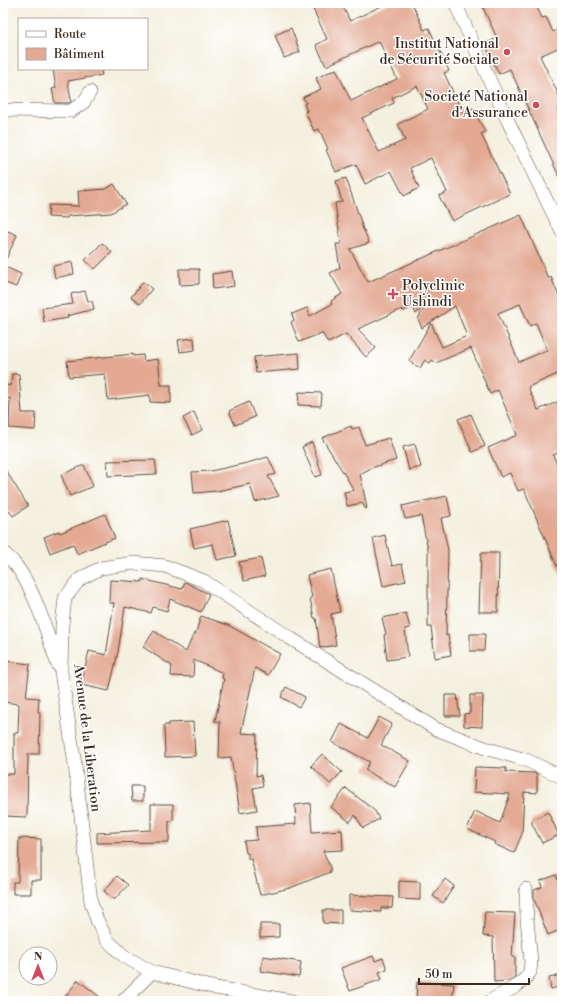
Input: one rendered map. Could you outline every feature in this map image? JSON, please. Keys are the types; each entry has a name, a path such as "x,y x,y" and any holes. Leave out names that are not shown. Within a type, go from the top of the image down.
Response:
{"street":[{"path":"455,3 507,119 562,232"},
{"path":"3,110 71,111 84,102 90,92"},
{"path":"3,552 14,563 26,582 61,672"},
{"name":"Avenue de la Liberation","path":"292,1001 216,988 152,972 124,956 107,940 97,920 92,902 75,765 61,672 62,625 66,598 80,579 102,568 134,563 165,566 204,581 436,729 485,748 526,760 562,777"},
{"path":"490,1001 515,987 526,979 530,972 531,962 526,889"},
{"path":"123,1001 152,972"}],"building":[{"path":"310,3 341,3 350,21 388,3 412,3 424,30 429,28 449,71 444,73 463,113 473,108 485,132 481,134 510,194 452,221 439,196 447,192 431,158 410,168 419,188 404,196 391,171 365,184 356,164 336,172 326,150 328,149 319,129 314,131 305,111 307,111 304,104 306,103 303,97 321,89 316,78 336,69 351,101 397,79 379,41 326,66 316,45 327,39","holes":["417,86 428,109 398,124 405,140 379,152 362,118 394,103 392,98"]},
{"path":"481,3 535,3 542,18 546,17 553,32 562,28 562,46 540,56 562,102 562,107 557,109 562,119 562,183 510,69 499,74 485,44 497,38"},
{"path":"291,28 300,52 284,58 275,35"},
{"path":"53,70 101,70 102,75 68,81 71,101 69,103 55,103 52,89 56,88"},
{"path":"346,178 363,230 369,243 350,249 368,282 521,215 548,278 551,277 562,304 562,372 528,387 538,410 562,400 562,451 553,455 562,476 562,578 524,489 518,491 510,473 501,477 488,448 517,435 498,390 490,394 471,348 436,363 432,360 430,363 425,360 420,368 409,361 431,323 442,347 467,336 455,306 422,328 418,319 427,303 416,314 413,307 403,311 402,309 358,329 376,348 366,357 346,334 328,343 322,333 299,342 291,322 294,320 292,314 307,308 310,316 332,304 331,301 342,294 330,273 340,268 336,244 341,244 335,203 342,202 336,181","holes":["520,304 530,326 536,323 547,350 519,362 498,313"]},
{"path":"114,184 126,204 111,213 68,216 67,218 48,217 49,205 79,206 78,191 106,189"},
{"path":"3,229 17,235 3,266"},
{"path":"102,243 112,252 95,269 85,260"},
{"path":"72,262 74,274 55,278 53,266"},
{"path":"3,266 21,274 16,287 3,282"},
{"path":"179,269 199,269 199,284 180,285"},
{"path":"232,271 234,286 213,289 212,274"},
{"path":"143,282 152,289 140,304 131,297"},
{"path":"85,291 88,301 92,301 94,309 67,316 68,318 44,322 42,308 73,304 71,294"},
{"path":"194,338 195,350 180,352 178,340"},
{"path":"299,353 300,369 256,373 254,357"},
{"path":"133,354 133,356 143,355 144,361 158,359 161,385 171,385 171,403 150,402 150,395 108,400 105,374 69,377 67,361"},
{"path":"12,374 19,374 22,413 36,413 35,430 9,428 10,398 3,399 3,386 11,385"},
{"path":"299,392 322,393 321,406 298,405"},
{"path":"249,402 255,417 235,425 229,411"},
{"path":"194,412 202,430 192,435 183,418"},
{"path":"471,414 485,446 472,452 458,419"},
{"path":"351,426 352,429 359,427 365,445 389,438 396,460 371,468 360,474 366,509 362,503 347,506 344,492 354,490 322,438"},
{"path":"312,442 322,475 315,477 302,447"},
{"path":"415,444 421,467 409,470 403,447"},
{"path":"268,457 276,474 268,476 279,496 255,502 250,484 217,491 194,493 192,472 211,471"},
{"path":"155,460 157,474 108,476 107,461"},
{"path":"84,465 93,486 70,496 61,475"},
{"path":"3,466 28,506 13,516 9,511 3,515"},
{"path":"447,496 451,516 441,518 448,550 446,636 448,635 451,655 435,658 431,627 428,627 428,550 421,516 405,519 402,506"},
{"path":"105,514 115,538 77,554 73,544 50,553 44,537 59,531 60,533"},
{"path":"228,520 236,556 217,560 213,544 194,548 190,529"},
{"path":"385,535 392,566 402,564 406,581 383,586 373,538"},
{"path":"481,553 499,553 498,612 479,612"},
{"path":"261,558 265,576 244,581 239,562"},
{"path":"331,569 340,612 331,614 336,645 320,648 316,618 314,618 310,598 312,597 307,575"},
{"path":"142,579 182,589 185,582 209,594 201,612 170,599 167,611 153,607 151,613 125,607 118,652 109,691 81,685 89,651 106,655 114,603 109,603 110,580 142,582"},
{"path":"406,613 410,628 405,629 408,657 387,660 384,635 386,634 382,618"},
{"path":"201,616 228,625 280,654 268,675 255,668 241,733 257,734 256,776 261,775 263,786 253,788 257,810 240,813 231,757 219,758 220,722 215,721 224,679 222,678 223,673 194,660 193,677 171,676 172,666 143,647 154,631 186,652 194,633 195,635"},
{"path":"470,634 485,634 484,651 470,651"},
{"path":"6,661 30,664 26,697 39,698 39,754 28,754 27,817 3,816 3,774 14,774 14,733 18,733 19,704 4,702 3,680"},
{"path":"286,687 305,697 299,707 281,697"},
{"path":"445,695 457,695 460,716 445,716"},
{"path":"470,695 483,695 482,727 464,726 464,714 470,713"},
{"path":"379,717 392,724 381,745 410,761 395,787 365,770 370,762 332,742 341,724 368,738"},
{"path":"193,722 195,756 165,757 164,725 169,725 169,723"},
{"path":"322,754 342,772 330,784 311,766"},
{"path":"475,767 506,768 506,772 537,774 537,793 524,792 522,834 514,853 467,829 475,811 500,823 510,794 474,792"},
{"path":"131,786 143,786 143,801 132,801"},
{"path":"346,788 375,811 379,819 363,828 355,815 350,822 331,807"},
{"path":"310,803 312,832 342,830 343,850 323,851 330,867 330,872 290,888 260,895 251,859 248,859 248,853 246,853 244,841 257,840 256,827 296,824 295,805"},
{"path":"151,804 173,804 173,821 169,821 169,842 97,843 97,833 151,830"},
{"path":"548,812 559,835 542,843 532,824 532,820"},
{"path":"19,838 41,839 41,880 31,880 31,894 13,894 13,882 18,882"},
{"path":"556,875 562,890 562,929 548,935 534,899 534,890 542,887 540,881"},
{"path":"117,876 128,885 114,900 104,891"},
{"path":"445,879 454,886 443,903 433,896"},
{"path":"399,881 420,882 420,900 399,899"},
{"path":"349,895 393,897 392,908 381,908 381,912 349,910"},
{"path":"323,910 341,910 341,924 323,923"},
{"path":"485,912 515,913 512,957 515,957 515,977 509,981 494,982 493,937 483,936"},
{"path":"260,924 279,924 279,937 260,938"},
{"path":"263,956 301,962 299,977 261,971"},
{"path":"373,956 375,961 383,958 387,969 379,972 382,979 350,991 341,968"},
{"path":"562,975 562,986 551,989 549,978"},
{"path":"78,980 105,1001 62,1001"},
{"path":"417,982 454,984 452,1001 416,1001"}],"place":[{"name":"Institut National de Sécurité Sociale","path":"507,52"},
{"name":"Societé National d'Assurance","path":"536,105"},
{"name":"Polyclinic Ushindi","path":"393,294"}]}
